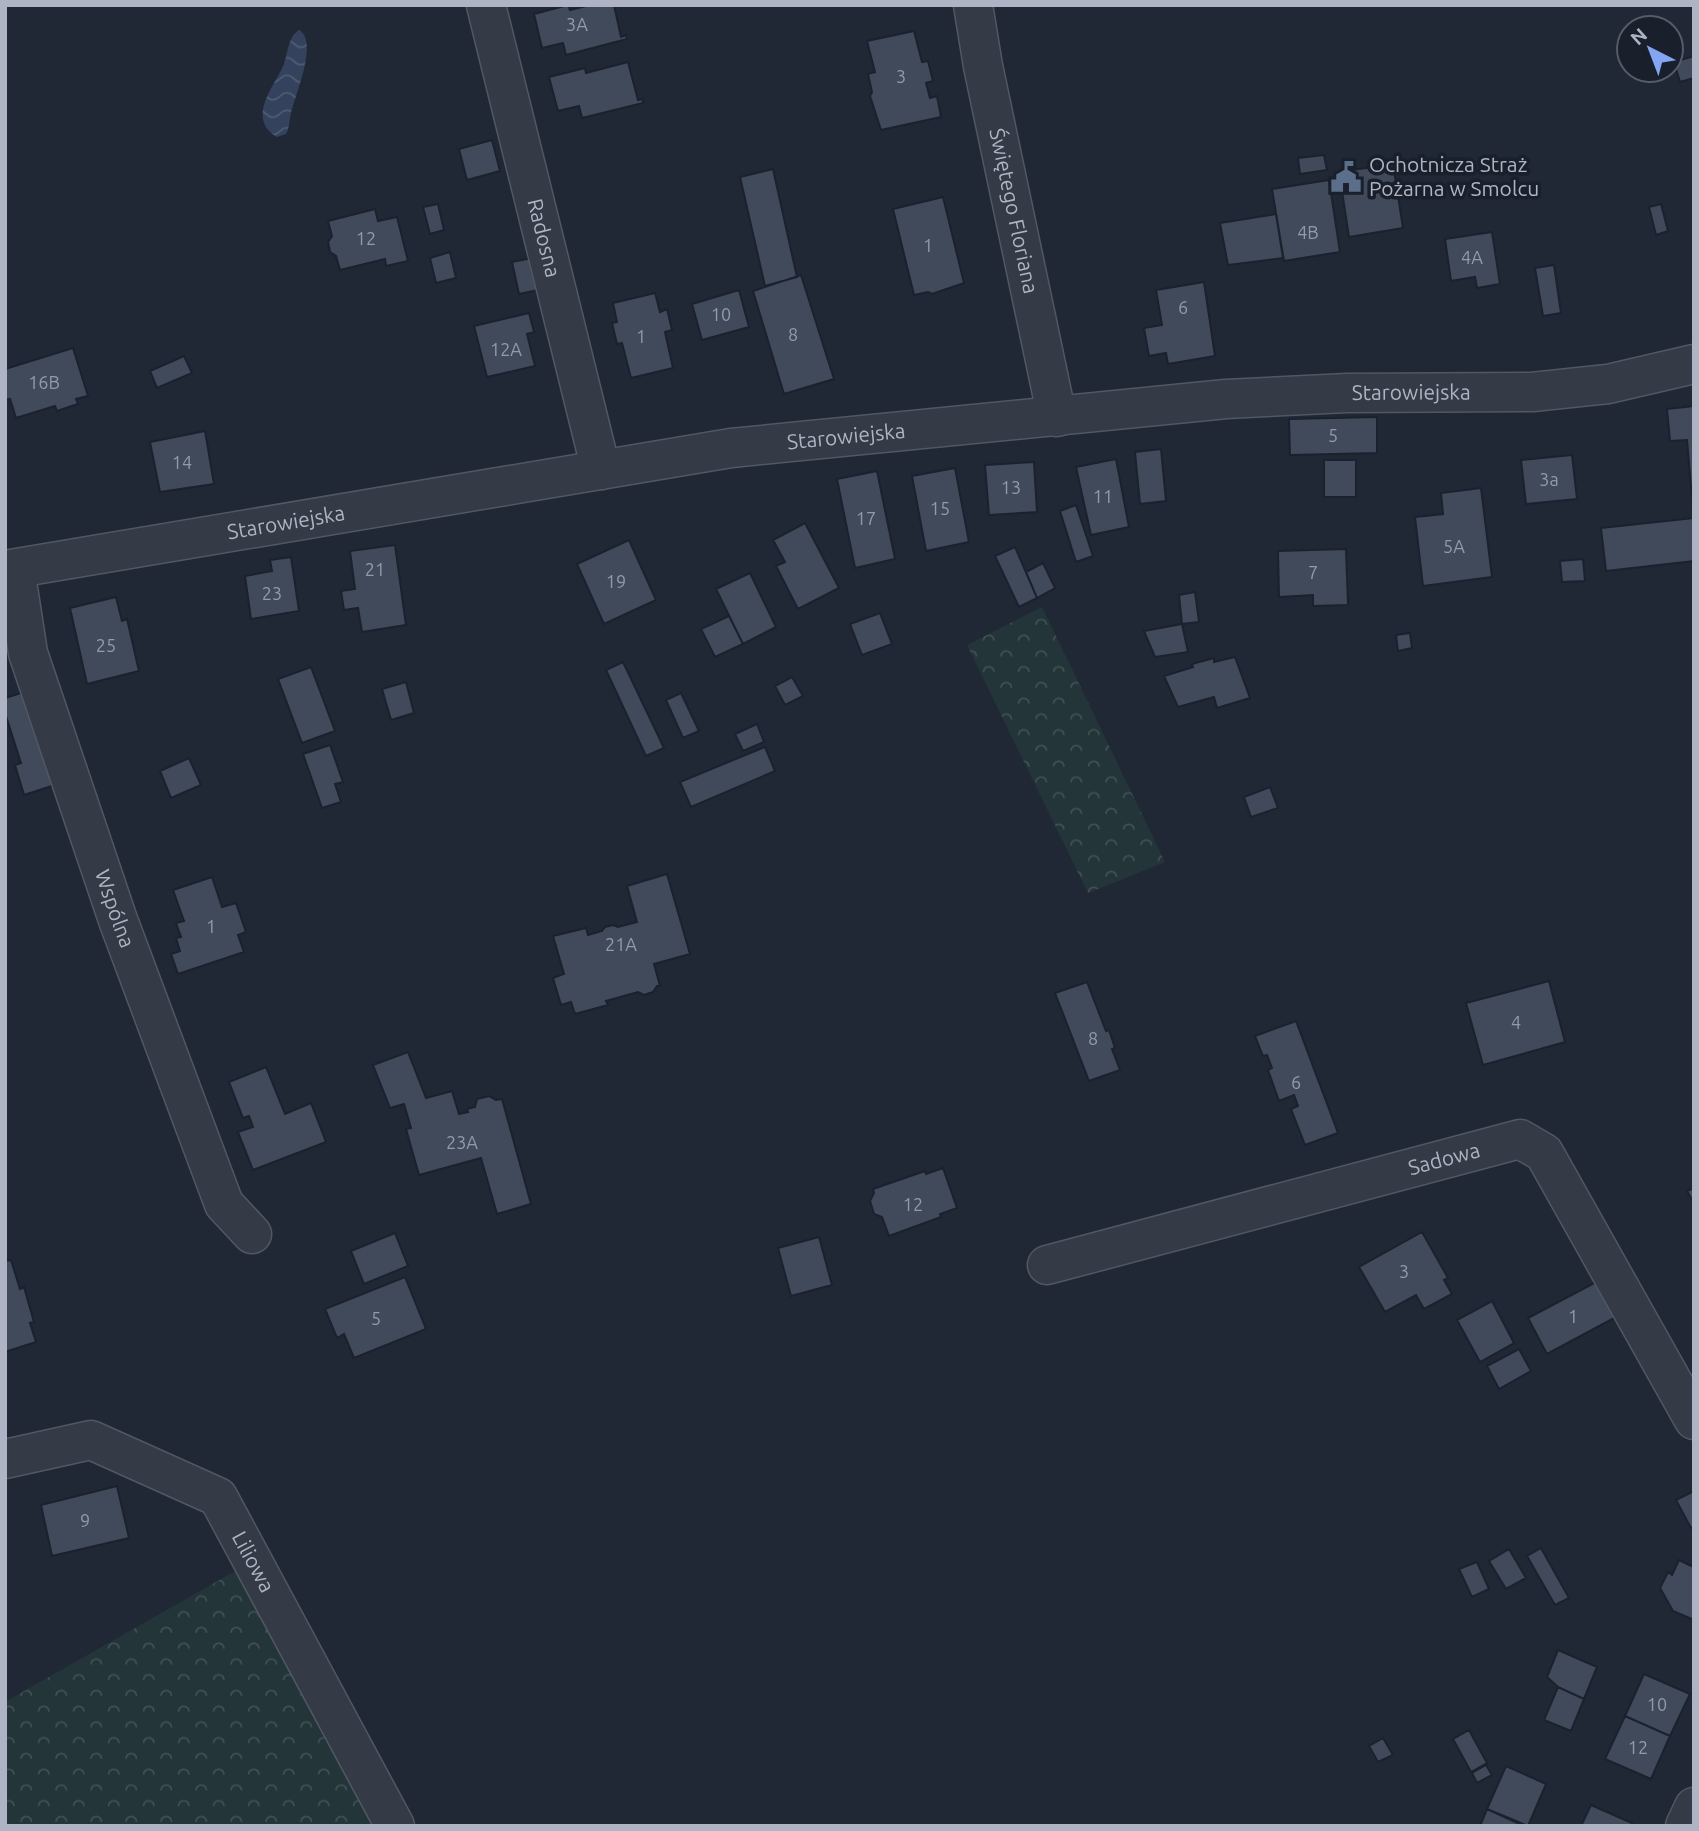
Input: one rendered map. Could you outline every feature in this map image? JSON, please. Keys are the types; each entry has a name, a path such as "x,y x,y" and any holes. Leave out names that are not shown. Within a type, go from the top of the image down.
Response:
{"street":[{"name":"Radosna","path":"486,5 601,470"},
{"name":"Świętego Floriana","path":"973,5 1057,417"},
{"name":"Starowiejska","path":"10,569 731,448 1226,400 1320,394 1532,392 1608,384 1694,364"},
{"name":"Wspólna","path":"10,569 27,653 118,920 224,1204 253,1234"},
{"name":"Sadowa","path":"1047,1265 1520,1139 1544,1153 1694,1420"},
{"name":"Liliowa","path":"5,1459 91,1440 218,1497 395,1826"},
{"path":"1685,1826 1694,1807"}],"green space":[{"path":"1042,607 1165,862 1088,893 967,645"},
{"path":"237,1570 375,1826 5,1826 5,1702"}],"water":[{"path":"299,30 305,36 307,45 304,69 286,134 277,137 263,121 263,111 269,92 284,64 290,41"}],"building":[{"path":"568,5 570,10 590,5 614,5 621,37 626,35 627,39 566,55 563,43 542,48 534,14"},
{"path":"914,31 922,62 928,61 933,81 926,83 930,98 937,96 941,117 881,130 870,96 872,92 868,74 875,72 867,41"},
{"path":"1694,56 1694,78 1685,81 1685,59"},
{"path":"628,62 638,100 643,99 643,103 582,118 579,106 558,111 549,77 585,68 586,73"},
{"path":"492,140 500,171 467,180 459,149"},
{"path":"1324,155 1327,170 1300,174 1298,158"},
{"path":"1393,164 1403,228 1349,237 1339,172"},
{"path":"773,169 797,277 765,286 740,177"},
{"path":"1329,180 1340,252 1284,261 1272,189"},
{"path":"943,197 964,283 932,294 928,292 914,295 893,209"},
{"path":"438,204 444,230 430,234 423,207"},
{"path":"1661,204 1668,231 1656,235 1649,207"},
{"path":"375,209 378,221 397,217 408,261 386,266 385,259 340,270 336,256 330,252 328,242 332,236 328,221"},
{"path":"1276,214 1283,258 1228,265 1220,223"},
{"path":"1492,232 1500,284 1477,288 1475,277 1451,281 1445,239"},
{"path":"450,252 456,278 436,283 430,258"},
{"path":"532,258 538,290 519,294 512,262"},
{"path":"1554,265 1561,313 1543,316 1535,268"},
{"path":"801,275 834,379 784,394 753,291"},
{"path":"1204,282 1215,356 1168,364 1166,353 1149,356 1144,328 1162,325 1156,290"},
{"path":"739,290 749,327 702,340 692,304"},
{"path":"655,293 660,312 667,309 672,330 665,332 673,368 631,378 622,343 617,344 612,323 617,322 613,303"},
{"path":"529,313 534,332 527,334 535,366 487,377 474,326"},
{"path":"73,348 88,396 76,399 78,404 57,411 55,406 16,418 10,399 5,400 5,369"},
{"path":"184,356 192,373 157,388 150,371"},
{"path":"1694,406 1693,510 1687,440 1670,441 1667,409"},
{"path":"1377,417 1377,453 1290,455 1289,419"},
{"path":"205,431 214,484 160,492 150,442"},
{"path":"1161,449 1166,501 1140,504 1135,452"},
{"path":"1572,455 1577,499 1526,504 1521,460"},
{"path":"1116,459 1129,527 1091,535 1076,467"},
{"path":"1324,460 1356,460 1356,497 1324,497"},
{"path":"1034,462 1037,512 989,515 985,465"},
{"path":"955,468 969,542 926,551 912,476"},
{"path":"877,471 895,559 855,568 837,479"},
{"path":"1481,488 1492,577 1423,586 1415,517 1443,514 1441,493"},
{"path":"1076,505 1093,556 1076,562 1060,511"},
{"path":"1694,518 1694,561 1606,571 1601,528"},
{"path":"805,523 839,588 798,609 776,566 785,562 773,540"},
{"path":"629,540 656,600 604,624 577,564"},
{"path":"395,545 406,625 362,632 358,608 344,610 341,591 355,589 350,551"},
{"path":"1015,547 1037,598 1019,607 995,556"},
{"path":"1346,549 1348,605 1313,606 1313,595 1279,597 1278,551"},
{"path":"291,557 299,611 251,619 245,576 272,571 270,560"},
{"path":"1583,559 1585,581 1562,582 1560,561"},
{"path":"1043,563 1055,588 1037,598 1026,572"},
{"path":"750,573 776,627 743,644 716,589"},
{"path":"1195,592 1199,622 1182,624 1179,595"},
{"path":"116,597 122,621 127,619 139,671 87,684 70,608"},
{"path":"880,613 892,644 862,655 850,624"},
{"path":"729,616 743,644 715,657 701,629"},
{"path":"1182,624 1188,652 1155,657 1144,631"},
{"path":"1410,633 1412,648 1398,651 1396,635"},
{"path":"1235,657 1250,698 1217,708 1214,697 1178,707 1164,676 1214,658 1214,662"},
{"path":"623,662 664,748 646,756 606,670"},
{"path":"311,667 335,731 302,743 278,679"},
{"path":"792,677 803,696 785,705 775,686"},
{"path":"406,682 414,713 391,720 382,689"},
{"path":"24,692 55,785 24,795 15,765 21,763 5,713 5,698"},
{"path":"681,693 699,731 683,738 666,700"},
{"path":"757,724 764,742 743,751 735,734"},
{"path":"330,745 343,782 335,784 341,802 322,808 303,754"},
{"path":"765,747 775,771 691,807 680,782"},
{"path":"189,758 201,785 171,798 160,771"},
{"path":"1270,787 1278,808 1251,817 1244,797"},
{"path":"667,874 690,954 654,964 660,986 653,992 644,995 638,992 606,1001 608,1005 575,1014 571,1002 561,1005 553,978 564,974 553,936 586,928 588,935 602,931 605,927 637,922 627,886"},
{"path":"212,877 222,907 236,903 246,932 238,935 244,952 178,974 171,954 180,951 176,938 181,937 176,923 184,921 173,890"},
{"path":"1549,981 1565,1042 1483,1065 1466,1003"},
{"path":"1087,982 1106,1031 1109,1030 1115,1048 1112,1049 1120,1070 1089,1081 1055,993"},
{"path":"1296,1021 1338,1133 1305,1145 1291,1109 1298,1106 1294,1095 1279,1101 1268,1070 1272,1068 1267,1055 1263,1056 1255,1036"},
{"path":"408,1052 426,1098 452,1091 459,1114 475,1107 477,1099 489,1096 496,1100 502,1099 531,1204 497,1214 481,1158 419,1175 406,1129 411,1128 404,1104 390,1108 373,1065"},
{"path":"266,1067 285,1114 311,1103 326,1142 253,1170 238,1132 253,1127 249,1116 243,1118 229,1082"},
{"path":"943,1168 957,1208 940,1214 941,1217 889,1236 882,1217 874,1214 870,1201 873,1189 925,1171 926,1174"},
{"path":"1694,1188 1694,1203 1687,1191"},
{"path":"1422,1232 1448,1278 1444,1280 1452,1294 1424,1309 1416,1295 1385,1312 1359,1267"},
{"path":"395,1233 408,1266 364,1284 351,1251"},
{"path":"819,1237 832,1285 791,1296 778,1248"},
{"path":"11,1260 20,1289 24,1287 34,1322 30,1323 36,1342 5,1352 5,1261"},
{"path":"405,1277 426,1329 354,1358 344,1334 337,1338 325,1309"},
{"path":"1598,1281 1618,1316 1547,1354 1528,1318"},
{"path":"1492,1301 1514,1343 1480,1362 1457,1320"},
{"path":"1519,1349 1531,1371 1499,1389 1487,1366"},
{"path":"117,1486 129,1538 52,1556 41,1505"},
{"path":"1694,1491 1694,1526 1691,1528 1676,1500"},
{"path":"1541,1548 1569,1598 1555,1605 1527,1556"},
{"path":"1509,1549 1526,1578 1506,1589 1489,1561"},
{"path":"1679,1560 1691,1566 1694,1561 1694,1620 1673,1611 1660,1588 1668,1572 1672,1575"},
{"path":"1477,1562 1489,1589 1472,1597 1459,1569"},
{"path":"1558,1650 1597,1667 1584,1699 1558,1687 1547,1677"},
{"path":"1644,1674 1690,1694 1670,1736 1625,1716"},
{"path":"1558,1687 1584,1699 1571,1731 1544,1720"},
{"path":"1625,1716 1670,1736 1651,1779 1605,1759"},
{"path":"1469,1730 1487,1763 1471,1772 1453,1739"},
{"path":"1383,1738 1393,1755 1378,1762 1369,1746"},
{"path":"1486,1765 1492,1775 1477,1783 1472,1773"},
{"path":"1506,1766 1546,1784 1528,1826 1487,1809"},
{"path":"1591,1805 1632,1823 1631,1826 1581,1826"},
{"path":"1487,1809 1524,1826 1480,1826"}],"place":[{"name":"Ochotnicza Straż Pożarna w Smolcu","path":"1346,177"}]}
